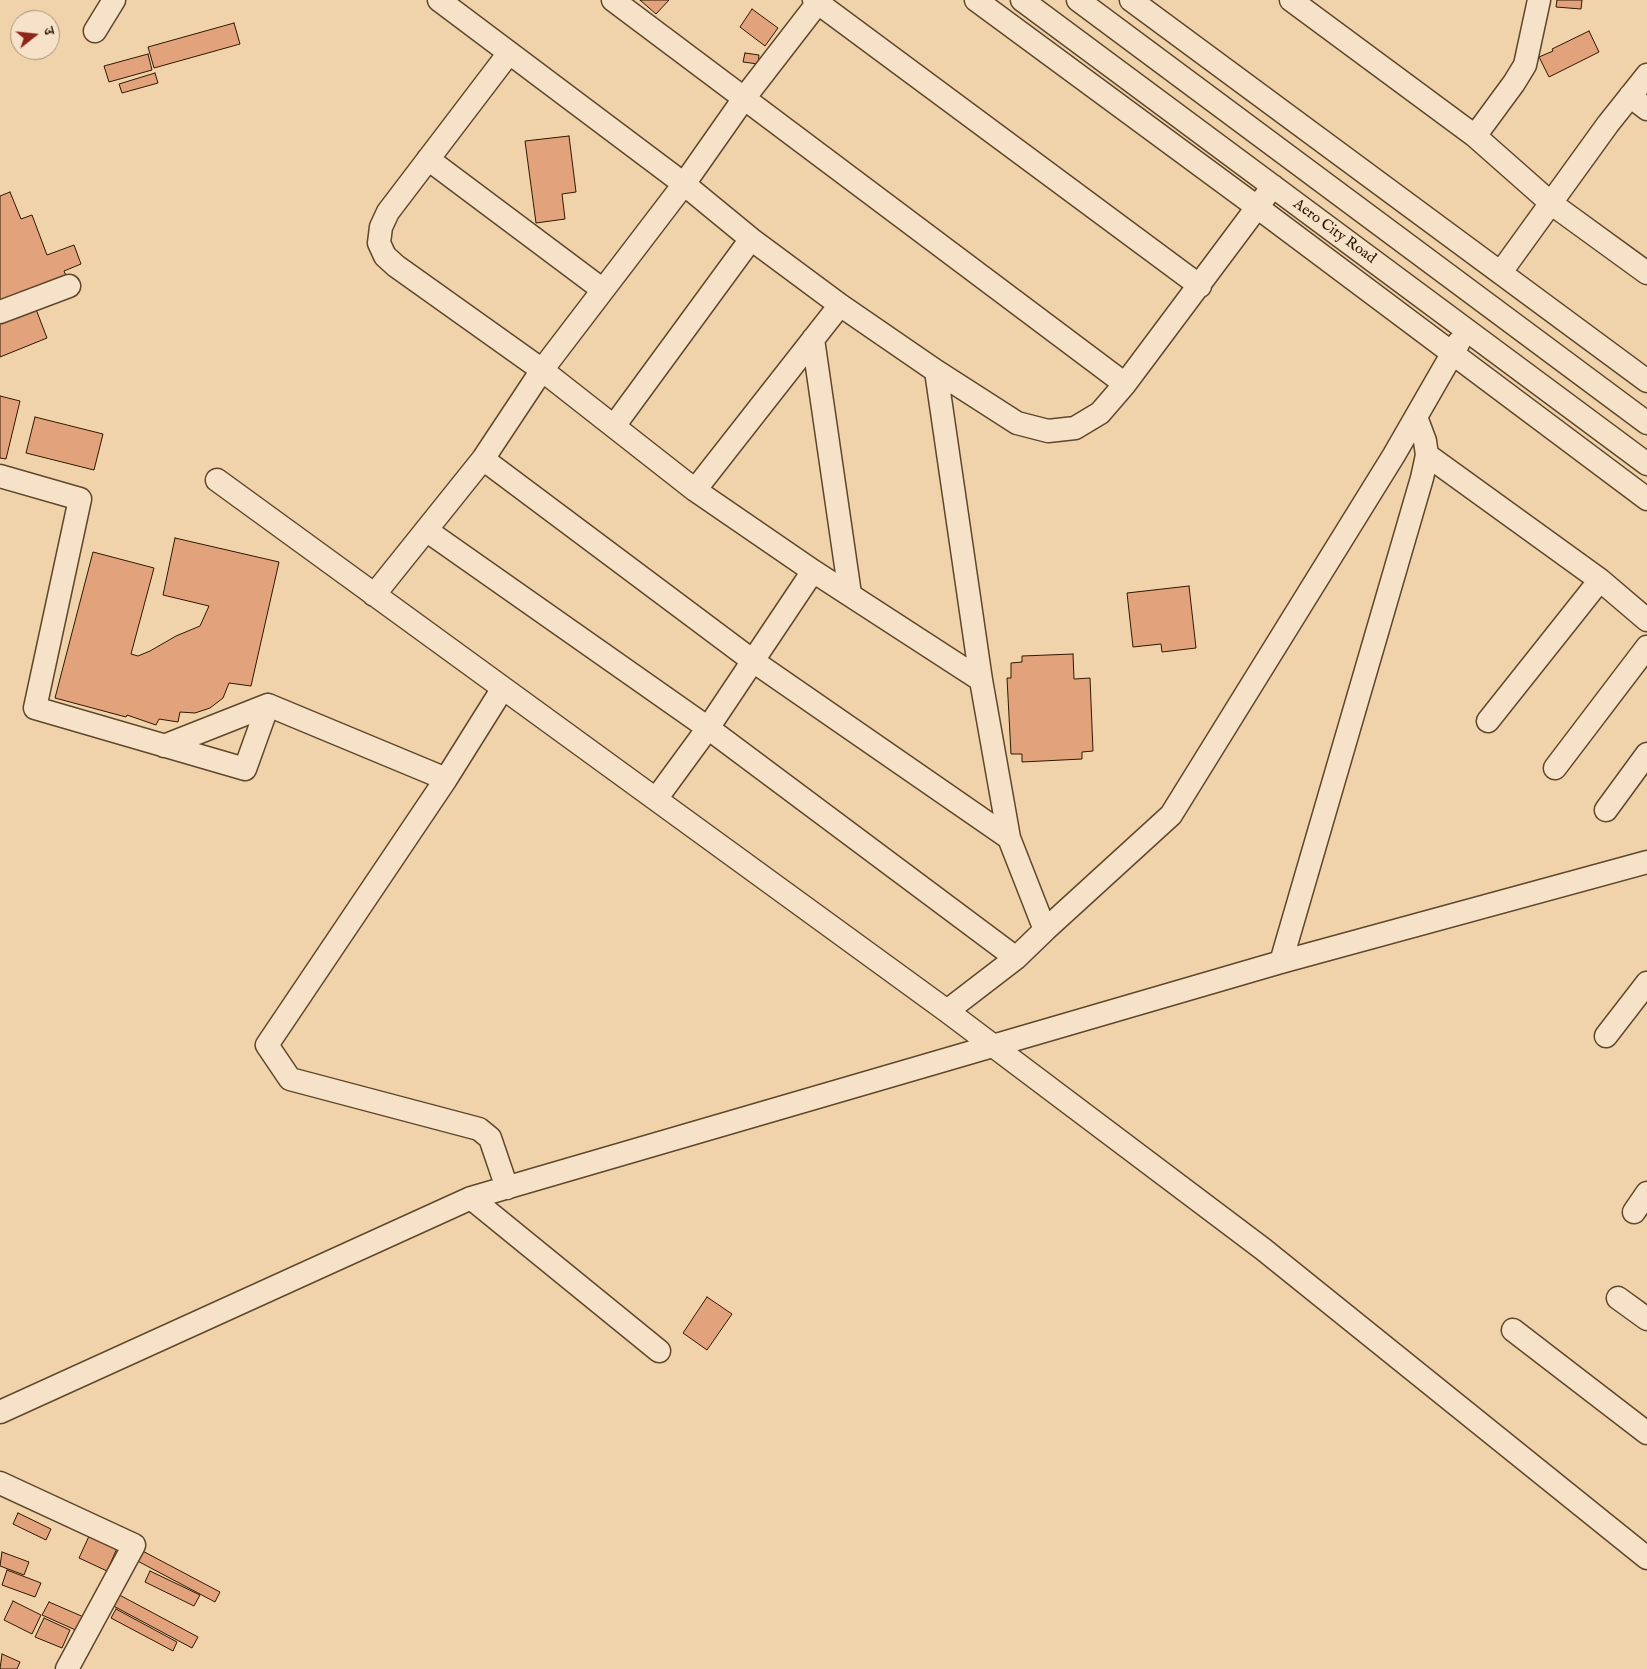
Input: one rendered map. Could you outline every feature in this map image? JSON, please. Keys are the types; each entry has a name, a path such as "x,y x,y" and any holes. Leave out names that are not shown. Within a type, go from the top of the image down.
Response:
{"street":[{"path":"95,31 114,0"},
{"path":"439,0 684,184 750,239 840,305 936,371 1017,423 1048,431 1075,428 1100,413 1125,384 1200,286 1273,186"},
{"path":"613,0 1125,384"},
{"path":"976,0 1257,207 1647,499"},
{"name":"Aero City Road","path":"1022,0 1647,464"},
{"path":"1078,0 1647,423"},
{"path":"1131,0 1647,380"},
{"path":"1291,0 1475,136 1552,204 1647,272"},
{"path":"1475,136 1520,74 1539,0"},
{"path":"374,596 483,459 542,370 684,184 817,1 1200,286"},
{"path":"509,53 388,212 381,227 379,243 385,256 396,266 542,370 695,490 814,571 981,680"},
{"path":"1501,272 1552,204 1638,102 1647,75"},
{"path":"428,159 603,290"},
{"path":"614,426 750,239"},
{"path":"0,312 69,286"},
{"path":"695,490 840,305"},
{"path":"947,1011 1016,958 1171,815 1416,417 1466,330"},
{"path":"813,339 850,594"},
{"path":"936,371 981,680 1009,838 1045,930"},
{"path":"1282,962 1427,455 1425,440 1416,417"},
{"path":"1427,455 1600,580 1647,620"},
{"path":"483,459 753,661 1009,838"},
{"path":"0,476 80,498 35,708 245,769 268,705"},
{"path":"217,480 947,1011 1263,1249 1647,1558"},
{"path":"426,530 708,728 1016,958"},
{"path":"656,798 708,728 814,571"},
{"path":"1488,721 1600,580"},
{"path":"1555,768 1647,646"},
{"path":"503,688 446,780 268,1045 290,1079 479,1129 490,1138 507,1188"},
{"path":"164,746 268,705 446,780"},
{"path":"1606,810 1647,754"},
{"path":"0,1412 471,1198 1282,962 1647,862"},
{"path":"1606,1036 1647,983"},
{"path":"1634,1212 1647,1193"},
{"path":"471,1198 659,1351"},
{"path":"1618,1298 1647,1319"},
{"path":"1513,1330 1647,1433"},
{"path":"3,1492 134,1545 67,1669"}],"building":[{"path":"640,0 669,0 656,14"},
{"path":"1557,0 1582,0 1581,9 1556,7"},
{"path":"752,9 778,28 765,46 740,27"},
{"path":"234,23 240,44 154,68 148,47"},
{"path":"1589,31 1599,52 1549,77 1539,57"},
{"path":"745,53 759,55 758,64 743,62"},
{"path":"148,54 152,70 109,82 104,66"},
{"path":"155,73 158,83 122,93 119,84"},
{"path":"569,136 576,192 562,194 565,219 536,223 525,141"},
{"path":"10,192 21,219 32,215 47,255 74,245 81,264 64,271 69,282 0,308 0,196"},
{"path":"34,304 47,338 0,357 0,318"},
{"path":"0,396 20,401 6,459 0,458"},
{"path":"35,417 103,434 94,470 26,453"},
{"path":"175,538 279,562 251,686 229,683 223,698 210,708 195,713 180,712 178,722 159,719 156,725 127,715 126,717 55,698 93,552 154,568 131,654 138,656 200,626 209,606 163,595"},
{"path":"1189,586 1196,648 1162,652 1161,644 1133,647 1127,593"},
{"path":"1073,654 1074,679 1090,678 1093,751 1082,752 1082,759 1022,762 1022,754 1011,754 1007,678 1011,678 1011,663 1022,662 1022,656"},
{"path":"707,1297 732,1314 707,1350 683,1333"},
{"path":"18,1513 51,1529 46,1540 13,1524"},
{"path":"90,1534 118,1546 107,1571 79,1558"},
{"path":"135,1547 220,1592 215,1602 130,1557"},
{"path":"2,1552 29,1562 24,1575 0,1566"},
{"path":"7,1570 41,1583 35,1597 2,1585"},
{"path":"150,1571 200,1595 194,1606 145,1582"},
{"path":"112,1591 198,1637 192,1648 106,1602"},
{"path":"13,1601 41,1615 32,1634 4,1620"},
{"path":"49,1602 86,1618 80,1632 42,1615"},
{"path":"116,1609 177,1642 173,1651 111,1618"},
{"path":"44,1618 70,1630 62,1648 35,1637"},
{"path":"2,1654 20,1662 17,1669 0,1669"}]}
